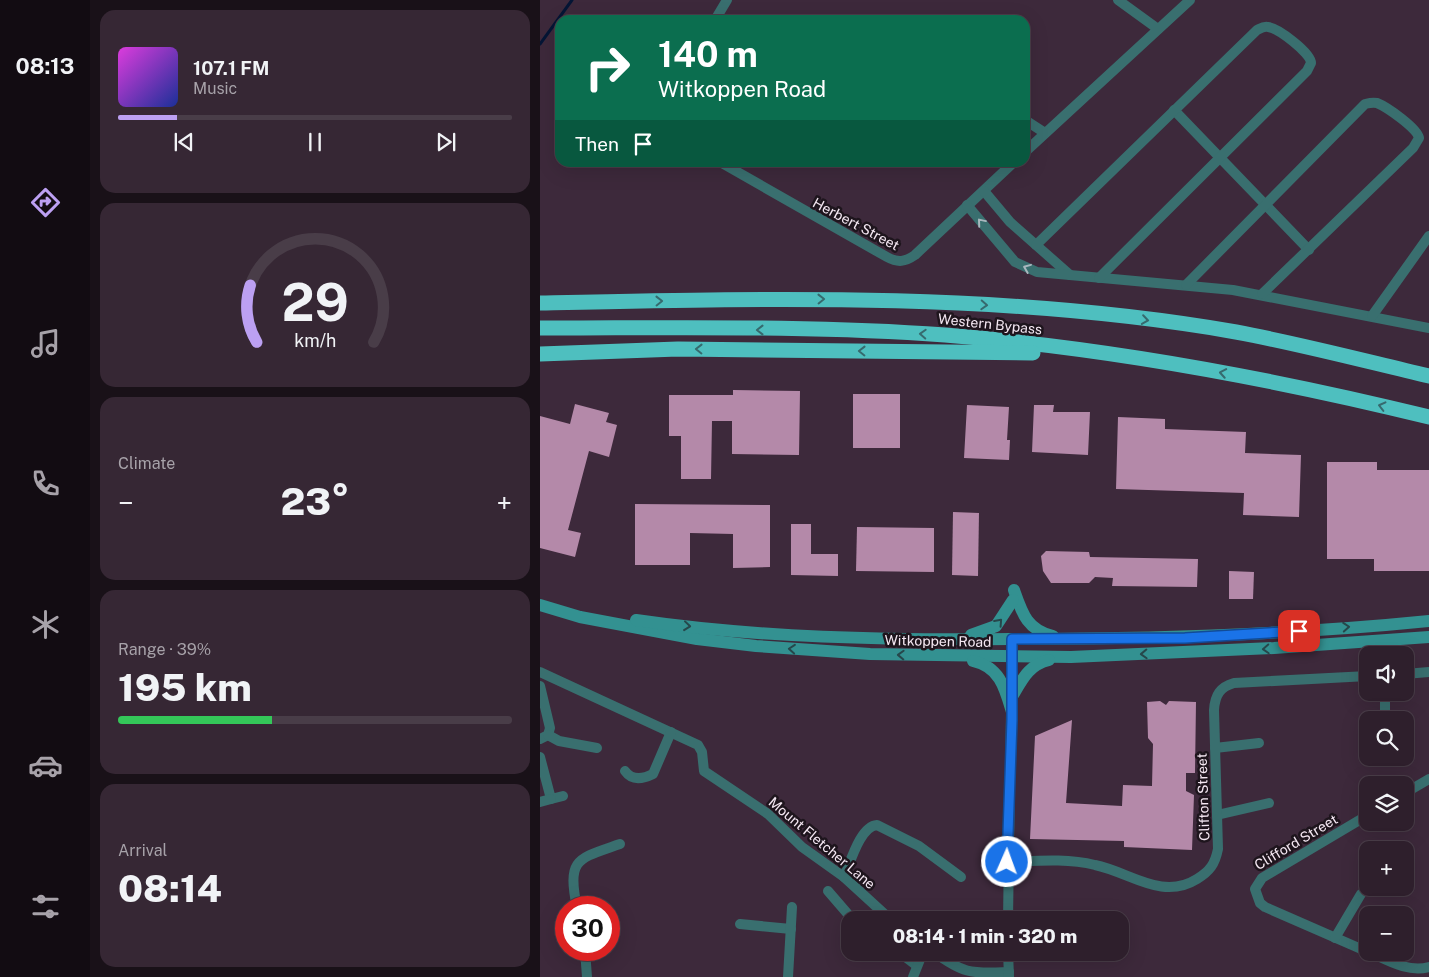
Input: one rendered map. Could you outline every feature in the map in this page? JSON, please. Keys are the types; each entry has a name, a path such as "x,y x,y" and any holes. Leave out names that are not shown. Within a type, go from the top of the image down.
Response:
{"highway":[{"path":"540,292 626,301"},
{"name":"Western Bypass","path":"540,303 838,299 1004,306 1117,316 1236,332 1429,376"},
{"name":"Western Bypass","path":"540,328 853,330 945,335 1113,354 1318,390 1429,417"},
{"path":"540,354 678,349 1007,353 1086,352"}],"main road":[{"path":"942,640 990,630 1000,622 1014,595 1024,618 1034,628 1050,635 1088,640"},
{"name":"Witkoppen Road","path":"540,605 569,612 580,617 740,645 870,654 1072,657 1283,648 1429,637"},
{"name":"Witkoppen Road","path":"569,612 581,611 643,621 743,632 942,640 1088,640 1195,637 1429,621"},
{"path":"950,656 980,662 993,669 1004,686 1012,712"},
{"path":"1012,694 1026,673 1034,666 1046,661 1072,657"}],"street":[{"path":"718,15 727,0"},
{"path":"1118,0 1158,29"},
{"path":"1030,148 1190,0"},
{"path":"1036,245 1252,34 1262,27 1274,28 1308,53 1311,62 1307,71 1219,156 1098,278"},
{"path":"1186,285 1365,104 1376,103 1415,130 1419,138 1413,148 1310,250 1262,294"},
{"path":"1174,110 1310,250"},
{"path":"1030,124 1045,134"},
{"name":"Herbert Street","path":"728,167 805,212 887,257 899,261 909,259 1009,167"},
{"path":"984,191 1010,222 1070,275"},
{"path":"967,206 1015,262 1037,272 1186,285 1262,294 1429,328"},
{"path":"1372,316 1429,236"},
{"path":"1008,911 1007,862 1012,712 1012,639"},
{"path":"540,672 671,732 653,774 634,778 625,771"},
{"path":"1414,673 1429,672"},
{"name":"Clifton Street","path":"1007,862 1080,862 1114,870 1154,887 1182,886 1193,882 1212,869 1218,849 1214,701 1219,691 1225,686 1234,683 1359,676"},
{"path":"540,686 550,728 544,737 597,748"},
{"name":"Mount Fletcher Lane","path":"671,732 698,745 702,752 703,768 708,774 768,814 802,847 844,877 881,911"},
{"path":"1215,748 1259,742"},
{"path":"540,757 551,799"},
{"path":"1414,788 1429,779"},
{"path":"540,802 563,796"},
{"path":"1217,815 1269,803"},
{"name":"Clifford Street","path":"1359,820 1262,878 1255,889 1260,903 1265,907 1359,948"},
{"path":"844,877 861,838 868,828 877,825 919,846 962,877"},
{"path":"575,896 572,876 578,862 586,856 620,844"},
{"path":"828,891 845,911"},
{"path":"1335,938 1360,896"},
{"path":"788,977 792,907"},
{"path":"740,924 791,929"},
{"path":"586,961 587,977"},
{"path":"911,961 916,965"},
{"path":"913,977 918,961"},
{"path":"946,961 968,973 1009,975 1008,961"},
{"name":"Clifford Street","path":"1391,961 1417,969 1429,967"}],"building":[{"path":"733,390 800,391 799,455 732,454 732,421 712,421 711,479 681,479 681,436 669,436 669,395 733,395"},
{"path":"853,394 900,394 900,448 853,448"},
{"path":"575,404 609,413 606,422 617,425 609,457 589,451 568,530 581,533 575,557 540,548 540,416 570,424"},
{"path":"967,405 1009,407 1007,440 1010,440 1009,460 964,458"},
{"path":"1034,405 1054,405 1053,412 1090,412 1088,455 1032,452"},
{"path":"1118,417 1165,419 1165,429 1246,432 1245,453 1301,455 1299,517 1243,515 1244,493 1116,489"},
{"path":"1327,462 1377,462 1377,470 1429,470 1429,571 1374,571 1374,559 1327,559"},
{"path":"635,504 770,505 770,567 733,568 733,534 690,533 690,565 635,565"},
{"path":"953,512 979,513 978,576 952,575"},
{"path":"791,524 811,524 811,554 838,554 838,576 791,575"},
{"path":"857,527 934,528 934,572 856,571"},
{"path":"1046,551 1089,552 1090,557 1198,559 1197,587 1112,586 1113,578 1095,577 1089,583 1051,583 1043,571 1041,556"},
{"path":"1229,571 1254,572 1253,599 1229,599"},
{"path":"1160,701 1166,705 1169,701 1196,702 1195,773 1186,773 1186,791 1194,795 1192,850 1124,847 1124,841 1030,839 1035,736 1072,720 1066,803 1122,806 1123,785 1152,786 1153,744 1148,738 1147,702"}],"waterway":[{"path":"561,15 572,0"},
{"path":"540,44 555,23"}],"route":[{"path":"1007,862 1012,720 1012,639 1185,638 1299,631"}]}
